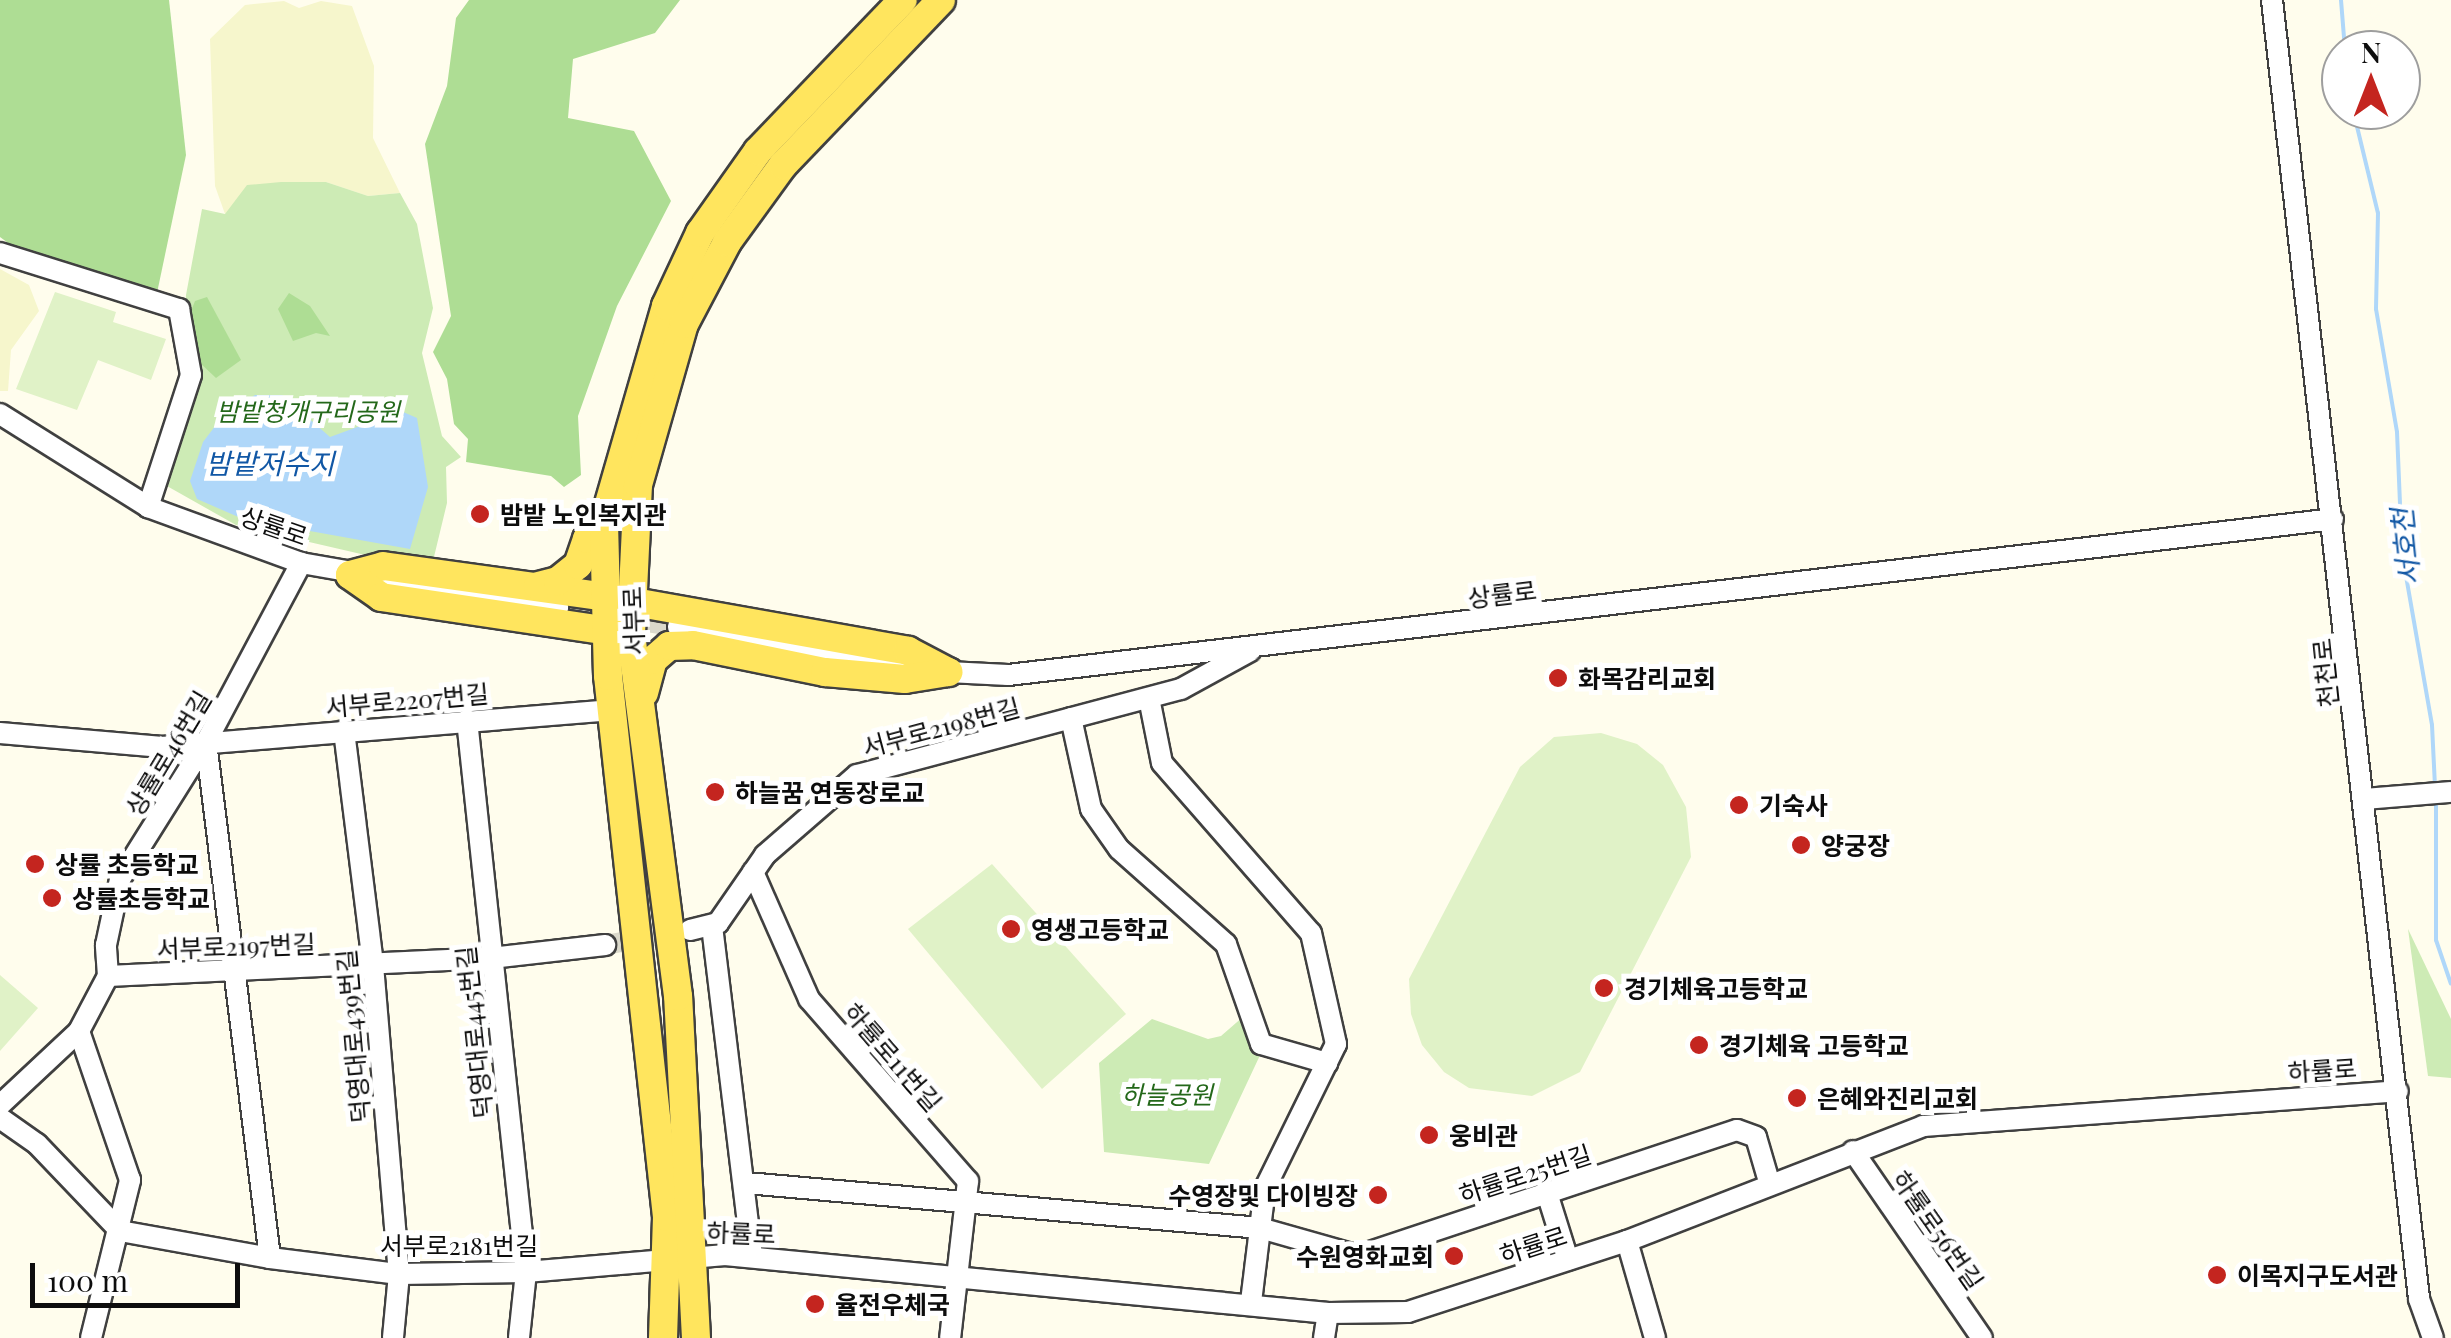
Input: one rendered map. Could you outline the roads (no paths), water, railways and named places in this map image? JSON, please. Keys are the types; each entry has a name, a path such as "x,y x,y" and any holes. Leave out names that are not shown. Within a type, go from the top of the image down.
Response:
{"main road":[{"name":"서부로","path":"696,1338 680,1258 678,996 626,708 618,599 604,522 666,306 700,233 758,151 903,0"},
{"name":"서부로","path":"618,599 633,538 638,485 684,324 727,242 783,165 942,0"},
{"path":"531,587 558,582 578,565 587,539 604,522"},
{"path":"633,538 647,574 683,619"},
{"path":"350,574 383,566 618,599 683,619 908,650 948,672"},
{"path":"350,574 381,597 618,633"},
{"path":"626,708 654,660 670,646 825,672 905,679 948,672"},
{"name":"서부로","path":"663,1338 680,1258"}],"street":[{"name":"천천로","path":"2272,0 2334,519 2419,1299 2433,1338"},
{"path":"0,252 180,308 191,375 148,508"},
{"name":"상률로","path":"0,414 148,508 302,563 558,608"},
{"name":"상률로","path":"948,672 1008,675 1256,648 2334,519"},
{"name":"상률로46번길","path":"108,976 106,945 120,879 206,742 302,563"},
{"name":"서부로2198번길","path":"712,926 798,820 857,775 1149,698 1208,678 1256,648"},
{"path":"1149,698 1162,763 1311,932 1336,1044 1266,1188 1251,1302"},
{"name":"서부로2207번길","path":"0,733 162,746 626,708"},
{"path":"1071,718 1091,809 1118,849 1226,944 1261,1044 1327,1063"},
{"name":"덕영대로445번길","path":"467,720 526,1272 519,1338"},
{"name":"덕영대로439번길","path":"344,731 373,965 399,1274 393,1338"},
{"path":"206,742 270,1258"},
{"path":"2365,799 2451,792"},
{"name":"하률로11번길","path":"753,872 809,999 968,1181 950,1338"},
{"path":"690,930 712,926 752,1256"},
{"name":"서부로2197번길","path":"108,976 491,958 605,945"},
{"path":"0,1104 79,1031 108,976"},
{"path":"79,1031 130,1180 91,1338"},
{"name":"하률로","path":"680,1258 752,1256 1251,1302 1328,1313 1408,1312 1627,1241 1924,1126 1997,1116 2398,1091"},
{"path":"0,1118 37,1144 120,1231"},
{"name":"하률로25번길","path":"746,1183 1260,1228 1358,1256 1737,1130 1756,1136 1770,1184"},
{"name":"하률로56번길","path":"1853,1151 1982,1338"},
{"path":"1548,1193 1568,1260"},
{"name":"서부로2181번길","path":"120,1231 270,1258 399,1274 526,1272 680,1258"},
{"path":"1627,1241 1654,1338"},
{"path":"1324,1338 1328,1313"}],"water":[{"name":"밤밭저수지","path":"255,395 282,395 330,437 401,411 417,418 428,487 410,549 243,519 197,499 190,481 203,442 222,417"}],"waterway":[{"name":"서호천","path":"2341,0 2343,30"},
{"name":"서호천","path":"2358,130 2378,213 2376,309 2397,432 2402,553 2432,725 2435,787"},
{"name":"서호천","path":"2436,801 2436,940 2451,984"}],"tunnel":[{"path":"558,608 678,627"},
{"path":"605,945 683,931"}],"place":[{"name":"밤밭 노인복지관","path":"480,514"},
{"name":"화목감리교회","path":"1558,678"},
{"name":"하늘꿈 연동장로교","path":"715,792"},
{"name":"기숙사","path":"1739,805"},
{"name":"양궁장","path":"1801,845"},
{"name":"상률 초등학교","path":"35,864"},
{"name":"상률초등학교","path":"52,898"},
{"name":"영생고등학교","path":"1011,929"},
{"name":"경기체육고등학교","path":"1604,988"},
{"name":"경기체육 고등학교","path":"1699,1045"},
{"name":"은혜와진리교회","path":"1797,1098"},
{"name":"웅비관","path":"1429,1135"},
{"name":"수영장및 다이빙장","path":"1378,1195"},
{"name":"수원영화교회","path":"1454,1256"},
{"name":"이목지구도서관","path":"2217,1275"},
{"name":"율전우체국","path":"815,1304"}],"park label":[{"name":"밤밭청개구리공원","path":"308,411"},
{"name":"하늘공원","path":"1167,1094"}]}
